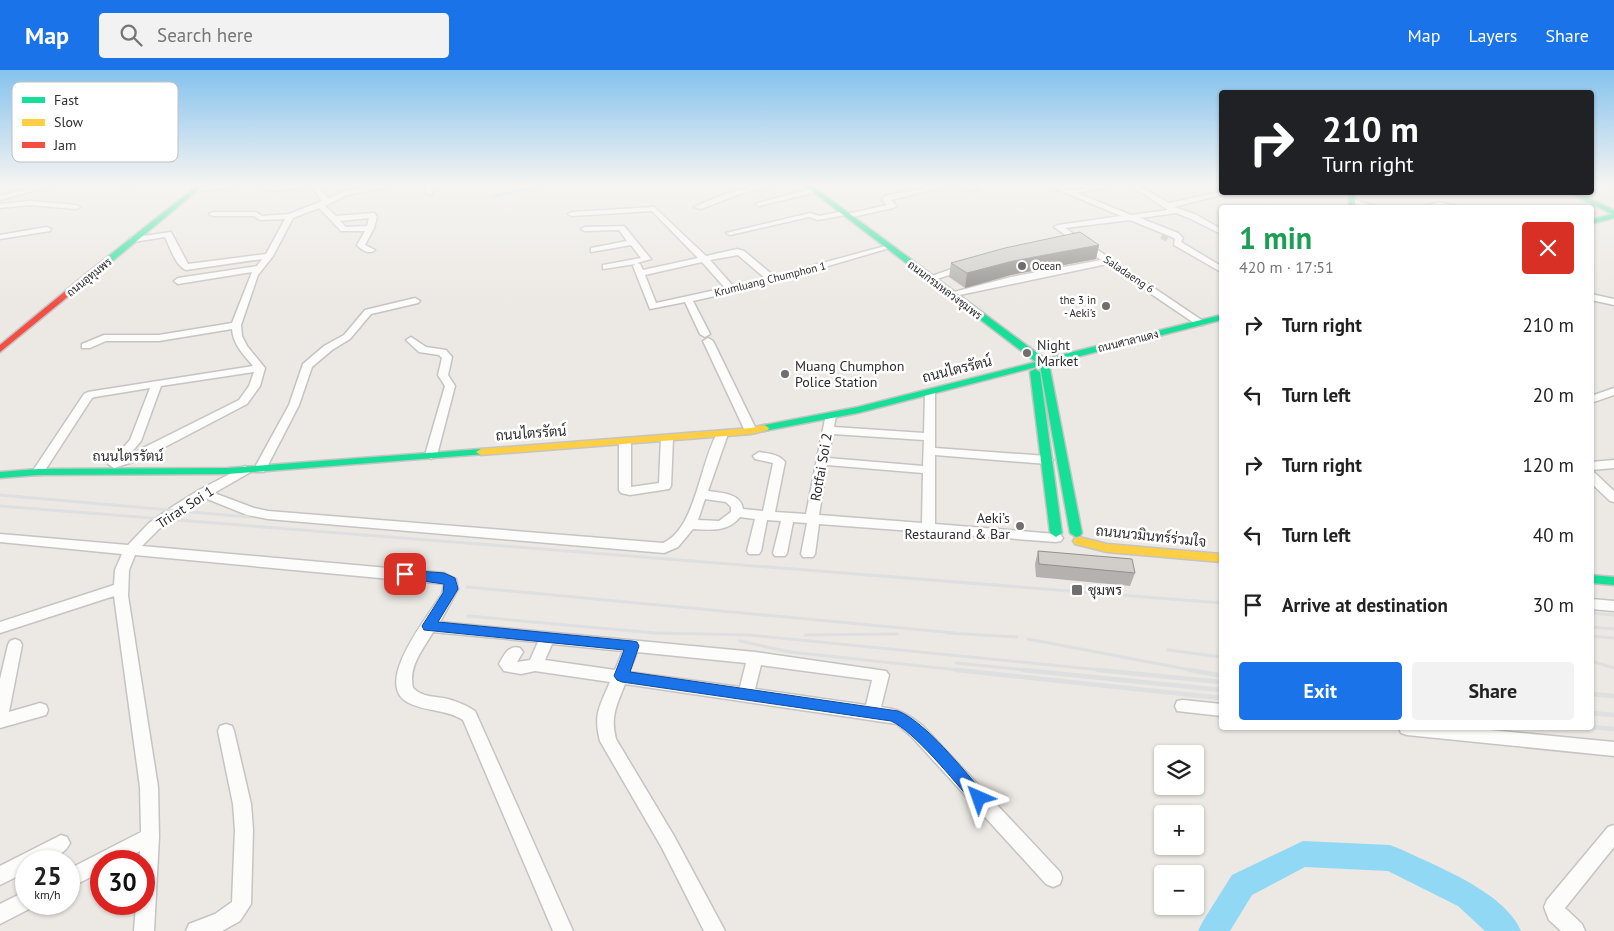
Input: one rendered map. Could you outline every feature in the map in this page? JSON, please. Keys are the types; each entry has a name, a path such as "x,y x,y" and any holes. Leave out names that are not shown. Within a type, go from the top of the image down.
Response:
{"street":[{"name":"ถนนอุทุมพร","path":"0,342 148,225"},
{"name":"ถนนอุทุมพร","path":"0,349 151,225"},
{"path":"112,469 243,402 252,394 259,377 260,368 242,347 237,336 236,325 254,275 269,256 285,225"},
{"path":"341,225 346,230 370,228 362,245 364,248 371,250"},
{"path":"670,225 731,289"},
{"path":"730,234 767,225"},
{"name":"ถนนกรมหลวงชุมพร","path":"861,225 1038,362"},
{"name":"Saladaeng 6","path":"1079,225 1058,228 1200,322"},
{"path":"1146,225 1164,234 1179,238 1177,243 1219,268"},
{"path":"585,229 621,228 647,259 606,267"},
{"path":"0,238 47,229"},
{"path":"134,240 168,234 186,267 269,256"},
{"path":"1062,245 1080,241"},
{"path":"594,250 632,242"},
{"name":"Krumluang Chumphon 1","path":"640,272 653,307 772,279 889,247"},
{"path":"634,261 640,272 741,253 772,279"},
{"path":"953,295 1011,280 1109,261"},
{"path":"930,278 974,265"},
{"path":"178,281 259,268"},
{"path":"1594,297 1614,302"},
{"path":"688,299 751,431"},
{"path":"260,469 294,405 307,366 328,348 347,337 368,312 415,301"},
{"name":"ถนนศาลาแดง","path":"1038,362 1219,317"},
{"path":"86,346 104,338 159,338 236,325"},
{"path":"411,340 423,350 442,352 447,357 443,375 450,386 431,455"},
{"path":"1038,362 1041,415 1047,460 1067,539"},
{"path":"1038,362 1055,417 1062,461 1067,539"},
{"name":"ถนนไตรรัตน์","path":"0,475 112,469 228,471 751,431 830,416 930,392 1038,362"},
{"path":"38,472 88,396 98,392 260,368"},
{"path":"112,469 135,441 157,383"},
{"path":"1594,388 1611,393"},
{"path":"928,528 930,392"},
{"path":"1594,399 1611,393"},
{"path":"1041,415 1055,417"},
{"name":"Rotfai Soi 2","path":"808,554 830,416"},
{"path":"828,430 930,437"},
{"path":"204,493 250,512 268,515 664,548 673,544 690,524 722,434"},
{"path":"625,441 625,490 630,491 665,486 667,438"},
{"path":"929,451 1062,461"},
{"path":"754,551 779,462 776,459 759,456"},
{"path":"822,461 929,470"},
{"path":"1594,466 1614,464"},
{"path":"0,467 22,473"},
{"name":"Trirat Soi 1","path":"130,551 154,526 204,493 245,470"},
{"path":"1594,479 1614,498"},
{"path":"690,524 728,524 736,513 737,506 730,499 701,494"},
{"path":"736,513 1067,539"},
{"path":"780,553 788,516"},
{"path":"0,538 444,578 450,582 452,589 407,662 404,672 406,691 412,698 420,702 457,707 469,716 563,931"},
{"name":"ถนนนวมินทร์ร่วมใจ","path":"1067,539 1107,548 1219,558"},
{"path":"130,551 122,570 124,620 148,787 150,837 144,931"},
{"path":"1594,579 1614,581"},
{"path":"0,628 122,588"},
{"path":"1594,604 1614,606"},
{"path":"429,626 756,658 881,675 872,712"},
{"path":"535,665 548,638"},
{"path":"0,716 16,645"},
{"path":"632,646 622,676 605,715 604,725 608,740 668,842 715,931"},
{"path":"515,652 507,664 509,667 521,668 535,665 622,676 893,715 903,719 917,731 1053,878"},
{"path":"746,694 756,658"},
{"path":"1183,706 1219,710"},
{"path":"0,720 40,710"},
{"path":"1428,730 1614,748"},
{"path":"196,931 227,919 238,910 241,904 244,830 242,804 226,731"},
{"path":"1575,931 1556,913 1554,906 1614,833"},
{"path":"125,850 150,837"},
{"path":"50,850 61,844"},
{"path":"0,876 15,868"},
{"path":"0,914 15,906"}],"building":[{"path":"1080,232 1099,245 1013,261 967,273 951,263 1005,248"},
{"path":"1038,551 1132,559 1135,573 1039,564"}],"waterway":[{"path":"1213,931 1242,885 1303,854 1390,858 1468,896 1506,931"}],"tunnel":[{"path":"1162,235 1168,238"}],"railway":[{"path":"0,495 248,517"},
{"path":"0,506 1219,603"},
{"path":"467,587 955,633"},
{"path":"1594,613 1614,615"},
{"path":"468,616 655,633 749,635 1111,671"},
{"path":"1594,627 1614,629"},
{"path":"947,633 1017,637"},
{"path":"805,635 897,634"},
{"path":"1594,636 1614,638"},
{"path":"1028,639 1196,671"},
{"path":"740,641 790,652 968,671"},
{"path":"1168,650 1219,657"},
{"path":"1594,662 1614,668"},
{"path":"956,663 1035,671"},
{"path":"957,670 1219,698"},
{"path":"1023,670 1219,690"},
{"path":"1098,670 1219,682"},
{"path":"1190,670 1217,675"},
{"path":"1594,694 1614,696"},
{"path":"1594,713 1614,715"},
{"path":"1594,727 1614,729"}],"traffic: fast":[{"path":"94,272 152,225"},
{"path":"860,225 1044,363 1076,533"},
{"path":"764,428 858,410 1219,318"},
{"path":"1035,372 1056,533"},
{"path":"0,475 38,472 228,471 481,452"},
{"path":"1594,579 1614,581"}],"traffic: slow":[{"path":"481,452 751,431 764,428"},
{"path":"1079,541 1107,548 1219,558"}],"traffic: jam":[{"path":"0,349 94,272"}],"place":[{"name":"Ocean","path":"1022,266"},
{"name":"the 3 in - Aeki's","path":"1106,306"},
{"name":"Night Market","path":"1027,353"},
{"name":"Muang Chumphon Police Station","path":"785,374"},
{"name":"Aeki’s Restaurand & Bar","path":"1020,526"},
{"name":"ชุมพร","path":"1077,590"}],"route":[{"path":"405,574 444,578 450,582 452,589 429,626 632,646 622,676 893,715 903,719 917,731 979,798"}]}
